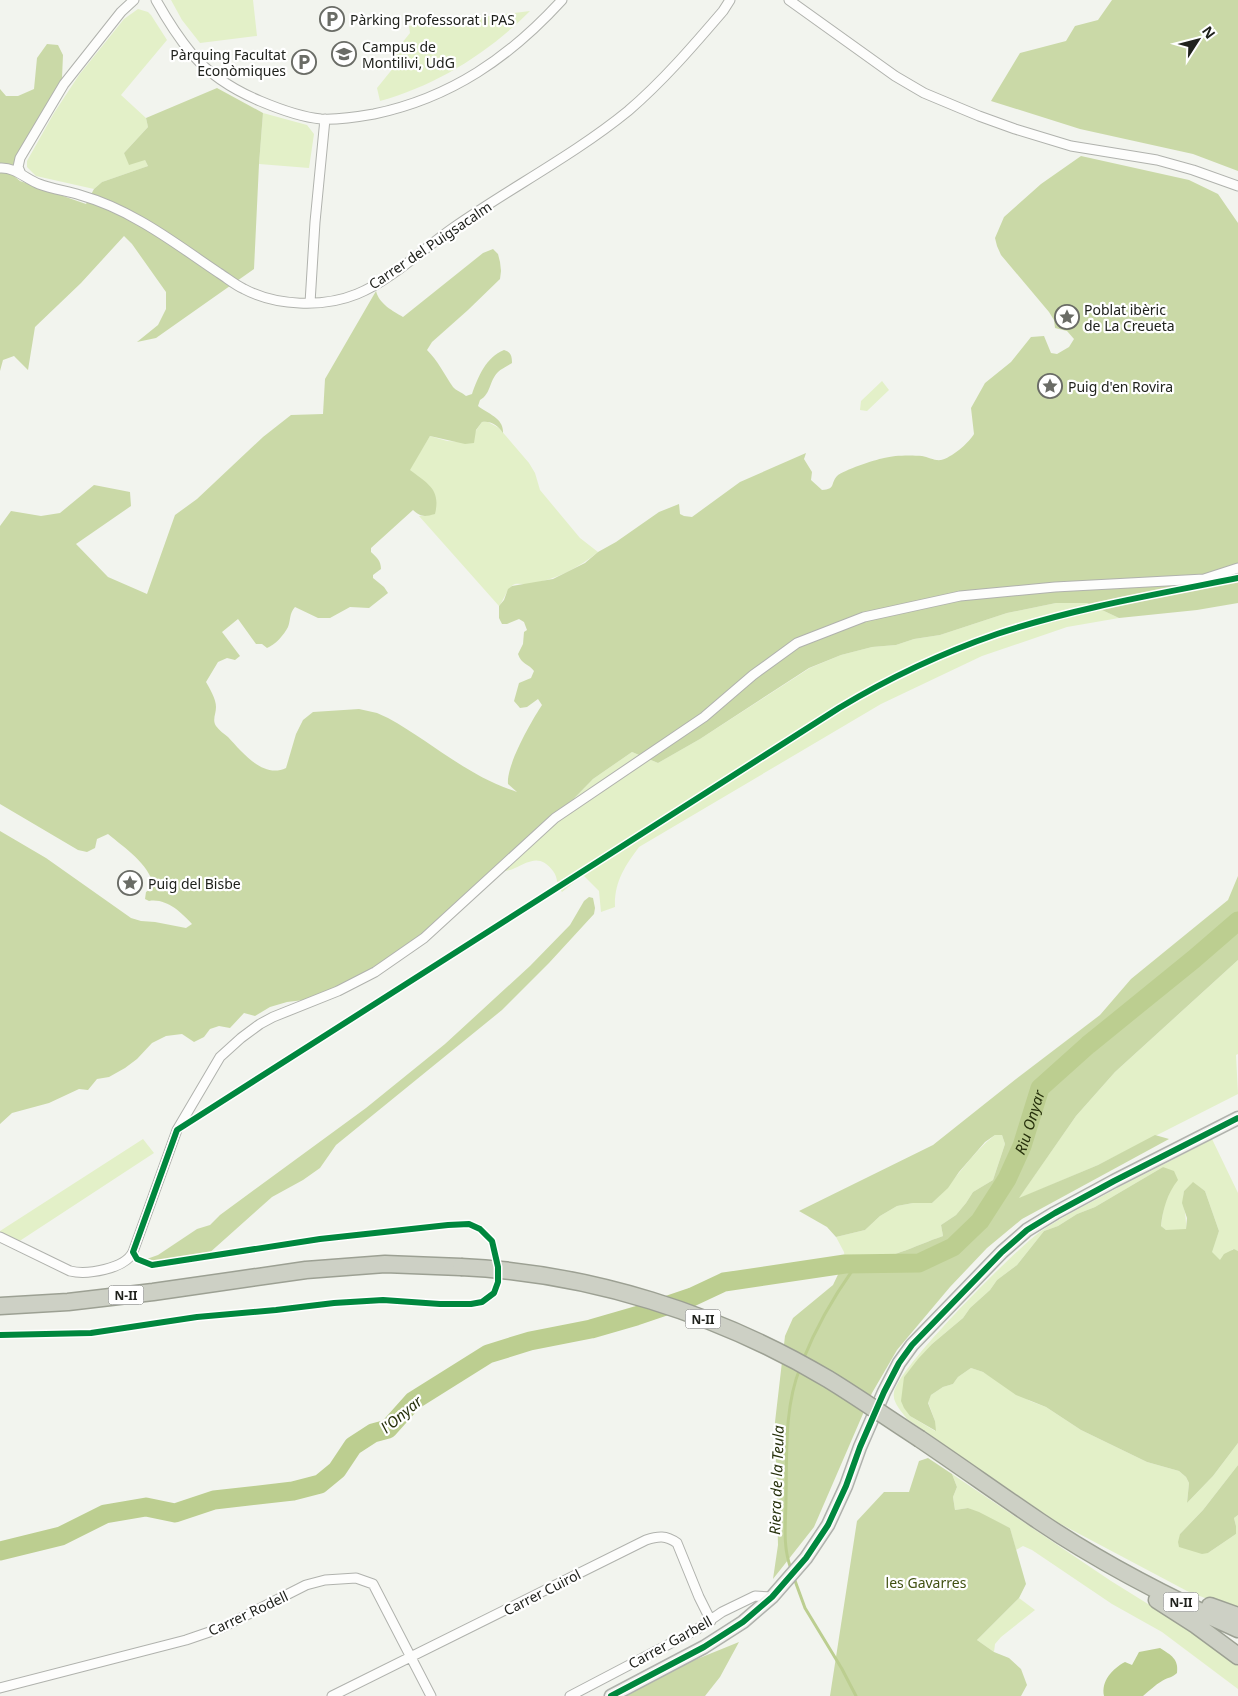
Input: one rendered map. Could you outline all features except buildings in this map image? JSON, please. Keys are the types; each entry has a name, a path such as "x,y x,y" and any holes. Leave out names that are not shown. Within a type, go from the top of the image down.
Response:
{"highway":[{"name":"N-II","path":"0,1306 68,1302 306,1270 385,1264 460,1267 534,1274 580,1282 623,1293 685,1312 758,1343 827,1379 920,1439 1040,1522 1124,1572 1238,1630"},
{"path":"1099,1558 1126,1581 1196,1625 1238,1656"},
{"path":"1124,1572 1153,1580 1238,1616"}],"main road":[{"path":"610,1696 704,1647 742,1622 772,1597 806,1558 832,1517 884,1392 899,1363 912,1345 1002,1252 1034,1226 1114,1180 1238,1118"}],"street":[{"path":"21,174 18,166 20,158 61,88 121,12 134,0"},
{"path":"156,0 174,30 192,54 212,73 240,92 269,104 293,113 325,119 352,118 386,111 428,99 443,92 494,62 543,21 562,0"},
{"name":"Carrer del Puigsacalm","path":"0,168 21,174 27,180 41,185 81,195 118,209 140,221 244,290 271,299 310,303 334,300 357,294 379,282 454,227 584,143 627,111 660,82 723,11 730,0"},
{"path":"790,0 866,56 924,93 1015,129 1071,146 1157,160 1238,186"},
{"path":"310,303 325,119"},
{"path":"0,1237 70,1271 79,1273 106,1268 124,1262 131,1257 177,1130 220,1057 241,1038 273,1017 338,991 375,972 402,955 424,938 555,818 704,717 753,675 797,643 864,618 960,596 1055,587 1204,579 1238,568"},
{"name":"Carrer Cuirol","path":"332,1696 655,1537 663,1536 677,1543 712,1621"},
{"name":"Carrer Rodell","path":"0,1688 186,1640 221,1628 306,1585 325,1580 356,1578 373,1584 431,1696"},
{"name":"Carrer Garbell","path":"570,1696 712,1621 722,1612 755,1596 772,1597"}],"shaded area":[{"path":"171,0 253,0 257,36 200,43 182,20"},
{"path":"138,9 151,15 167,40 121,95 146,118 148,127 124,153 145,160 148,166 102,182 94,189 36,176 27,167 27,161 54,113 79,75 124,19"},
{"path":"530,11 497,41 461,66 422,86 380,101 377,88 394,67 393,54 410,33 409,26"},
{"path":"263,113 307,125 314,134 309,168 259,164"},
{"path":"882,381 889,390 867,411 860,410 861,401"},
{"path":"482,422 488,422 499,428 529,463 535,473 540,490 580,538 598,552 575,568 558,576 531,584 515,584 508,591 499,606 419,516 425,516 409,470 430,436 447,441 462,442 475,432"},
{"path":"1056,603 1087,603 1119,618 1067,627 982,656 881,704 639,847 618,882 615,907 601,912 599,891 583,875 562,892 553,871 544,862 530,861 511,870 496,872 555,818 593,779 632,752 658,763 700,739 810,668 841,655 872,647 896,645 914,639 940,635 1007,613"},
{"path":"1238,960 1238,1054 1236,1055 1238,1094 1098,1165 1018,1199 1076,1116 1115,1072"},
{"path":"995,1135 1002,1135 1005,1144 993,1180 973,1192 956,1215 941,1225 943,1236 883,1258 858,1261 845,1260 844,1252 836,1237 865,1230 880,1216 897,1206 913,1203 932,1203 978,1151"},
{"path":"143,1139 154,1153 15,1244 0,1237 0,1231"},
{"path":"1212,1139 1238,1193 1238,1251 1233,1249 1220,1261 1211,1252 1219,1231 1205,1191 1193,1183 1184,1191 1186,1230 1166,1230 1161,1226 1164,1206 1172,1187 1163,1167 1095,1207 1044,1231 1017,1265 997,1280 963,1318 932,1344 904,1377 910,1416 935,1431 935,1421 928,1402 931,1395 943,1387 953,1384 958,1377 971,1368 983,1372 1030,1401 1046,1407 1081,1430 1147,1462 1179,1471 1186,1477 1189,1483 1187,1503 1213,1476 1238,1443 1238,1465 1203,1510 1180,1534 1208,1553 1236,1534 1234,1518 1238,1515 1238,1611 1187,1591 1055,1521 907,1419 894,1400 894,1393 900,1380 936,1335 1008,1260 1041,1231 1117,1188"},
{"path":"952,1474 1111,1581 1206,1640 1238,1665 1238,1689 1162,1632 1112,1604 1032,1550 1023,1546 1016,1550 1010,1528 968,1508 955,1510 953,1497 957,1487"},
{"path":"1019,1598 1035,1610 1001,1637 995,1644 994,1652 977,1640"},
{"path":"1160,1648 1171,1655 1177,1664 1177,1673 1175,1675 1159,1683 1143,1696 1104,1696 1106,1680 1116,1668 1125,1662 1132,1665 1139,1652"}],"green space":[{"path":"1112,0 1238,0 1238,171 1193,154 1080,129 991,101 1020,53 1066,41 1075,26 1098,20"},
{"path":"47,44 58,45 63,55 62,78 9,172 20,181 86,204 94,189 102,182 148,166 145,160 129,165 124,153 148,127 146,118 217,88 263,113 254,269 156,338 137,342 158,325 166,309 166,292 132,244 124,236 81,283 35,327 28,370 14,356 3,360 0,371 0,89 6,96 18,96 34,89 37,58"},
{"path":"1081,156 1189,180 1218,194 1238,223 1238,603 1197,610 1119,618 1087,603 1056,603 1007,613 940,635 914,639 896,645 872,647 841,655 809,668 700,739 658,763 632,752 593,779 555,818 424,938 321,998 287,1002 270,1007 255,1016 244,1013 230,1028 219,1026 210,1029 204,1037 194,1042 182,1034 166,1036 152,1043 137,1059 125,1068 109,1077 97,1079 88,1090 79,1089 49,1103 12,1113 0,1124 0,831 46,858 131,918 186,928 192,924 167,904 145,899 146,892 154,886 147,870 136,857 108,834 97,839 95,848 87,852 78,850 0,804 0,526 11,511 41,516 60,513 94,485 130,492 131,506 76,544 108,577 147,594 175,515 197,499 263,437 291,415 323,414 325,379 376,291 383,303 403,317 483,253 493,249 498,254 500,262 500,279 432,342 427,350 438,363 453,387 466,396 472,394 480,374 492,357 504,350 510,353 512,363 498,372 478,406 498,420 503,428 503,433 494,424 482,422 476,430 474,443 465,444 430,436 410,470 432,488 436,499 435,514 423,516 413,510 371,548 371,552 381,566 381,569 373,575 373,578 388,593 369,608 350,607 330,618 318,618 295,607 284,633 267,648 262,644 256,644 238,619 222,632 240,656 235,660 227,658 218,662 206,682 216,704 214,719 216,726 246,756 261,767 269,770 286,768 296,734 303,720 313,712 359,709 377,713 388,718 466,768 517,792 508,784 508,776 520,743 542,705 538,699 527,707 520,708 514,701 519,683 531,678 534,671 521,660 518,654 523,644 524,632 527,630 524,622 519,619 502,624 499,618 499,606 504,600 508,589 512,586 553,579 585,563 598,552 616,542 659,512 679,504 680,514 692,517 740,482 806,453 804,459 812,472 811,480 822,490 829,489 837,476 852,468 873,461 893,456 908,455 941,460 959,450 974,434 971,408 985,383 1011,362 1031,337 1044,336 1051,353 1057,354 1069,347 1074,339 1067,331 1055,328 1054,320 1049,312 1001,255 995,238 1004,217 1041,184"},
{"path":"1238,876 1238,960 1115,1072 1076,1116 1019,1198 1098,1165 1155,1135 1169,1139 1022,1219 987,1248 950,1287 897,1350 872,1393 814,1527 773,1579 778,1545 775,1422 785,1336 793,1318 833,1285 845,1260 858,1261 883,1258 943,1236 941,1225 956,1215 973,1192 993,1180 1005,1144 1002,1135 995,1135 985,1142 948,1188 932,1203 913,1203 897,1206 880,1216 865,1230 836,1237 827,1227 799,1211 933,1145 1100,1015 1131,979 1228,900"},
{"path":"589,897 593,898 594,914 549,963 502,1010 336,1145 320,1168 272,1197 207,1255 152,1265 141,1261 158,1255 197,1229 210,1225 220,1215 366,1108 445,1044 530,966 570,925 584,901"},
{"path":"1163,1167 1174,1171 1178,1180 1166,1202 1161,1226 1166,1230 1186,1229 1187,1218 1182,1203 1184,1191 1193,1182 1205,1191 1219,1231 1212,1252 1220,1260 1224,1254 1234,1249 1238,1251 1238,1443 1213,1476 1187,1503 1189,1483 1186,1477 1179,1471 1147,1462 1081,1430 1046,1407 1016,1395 983,1372 971,1368 958,1377 953,1384 943,1387 931,1395 928,1403 935,1421 936,1431 910,1416 901,1401 904,1377 932,1344 963,1318 997,1280 1017,1265 1044,1231 1095,1207"},
{"name":"les Gavarres","path":"928,1458 952,1474 957,1487 953,1497 955,1510 968,1508 1010,1528 1026,1584 1019,1598 977,1640 994,1652 1009,1658 1021,1669 1027,1685 1021,1696 830,1696 857,1521 884,1492 909,1492 919,1461"},
{"path":"1238,1465 1238,1515 1234,1518 1236,1534 1208,1553 1202,1554 1179,1547 1180,1534 1203,1510"},
{"path":"739,1642 720,1677 705,1696 611,1696 638,1683"}],"waterway":[{"name":"l'Onyar","path":"0,1551 61,1536 105,1514 146,1507 175,1513 214,1500 293,1491 320,1484 337,1470 353,1446 373,1433 388,1429 413,1401 488,1354 530,1341 591,1329 636,1316 692,1297 724,1282 845,1264 919,1263 953,1247 980,1221 1007,1179 1022,1146 1040,1088 1088,1045 1238,921"},
{"name":"Riera de la Teula","path":"803,1360 827,1310 857,1264"},
{"name":"Riera de la Teula","path":"791,1569 786,1551 785,1534 787,1432 791,1399 800,1368"},
{"name":"Riera de la Teula","path":"794,1578 805,1608 856,1696"}],"cycle path":[{"path":"0,1335 91,1333 197,1317 334,1303 383,1300 440,1304 482,1302 494,1293 498,1282 498,1267 492,1241 480,1229 469,1224 320,1239 152,1265 137,1259 133,1252 177,1130 839,708 877,686 916,667 956,649 997,634 1086,609 1238,578"},
{"path":"611,1696 704,1647 743,1622 772,1597 806,1558 828,1525 884,1392 899,1363 912,1345 1002,1252 1027,1230 1055,1213 1238,1118"}],"place":[{"name":"Pàrking Professorat i PAS","path":"332,19"},
{"name":"Campus de Montilivi, UdG","path":"344,54"},
{"name":"Pàrquing Facultat Econòmiques","path":"304,62"},
{"name":"Poblat ibèric de La Creueta","path":"1067,317"},
{"name":"Puig d'en Rovira","path":"1050,386"},
{"name":"Puig del Bisbe","path":"130,883"}],"water label":[{"name":"Riu Onyar","path":"1029,1123"}]}
